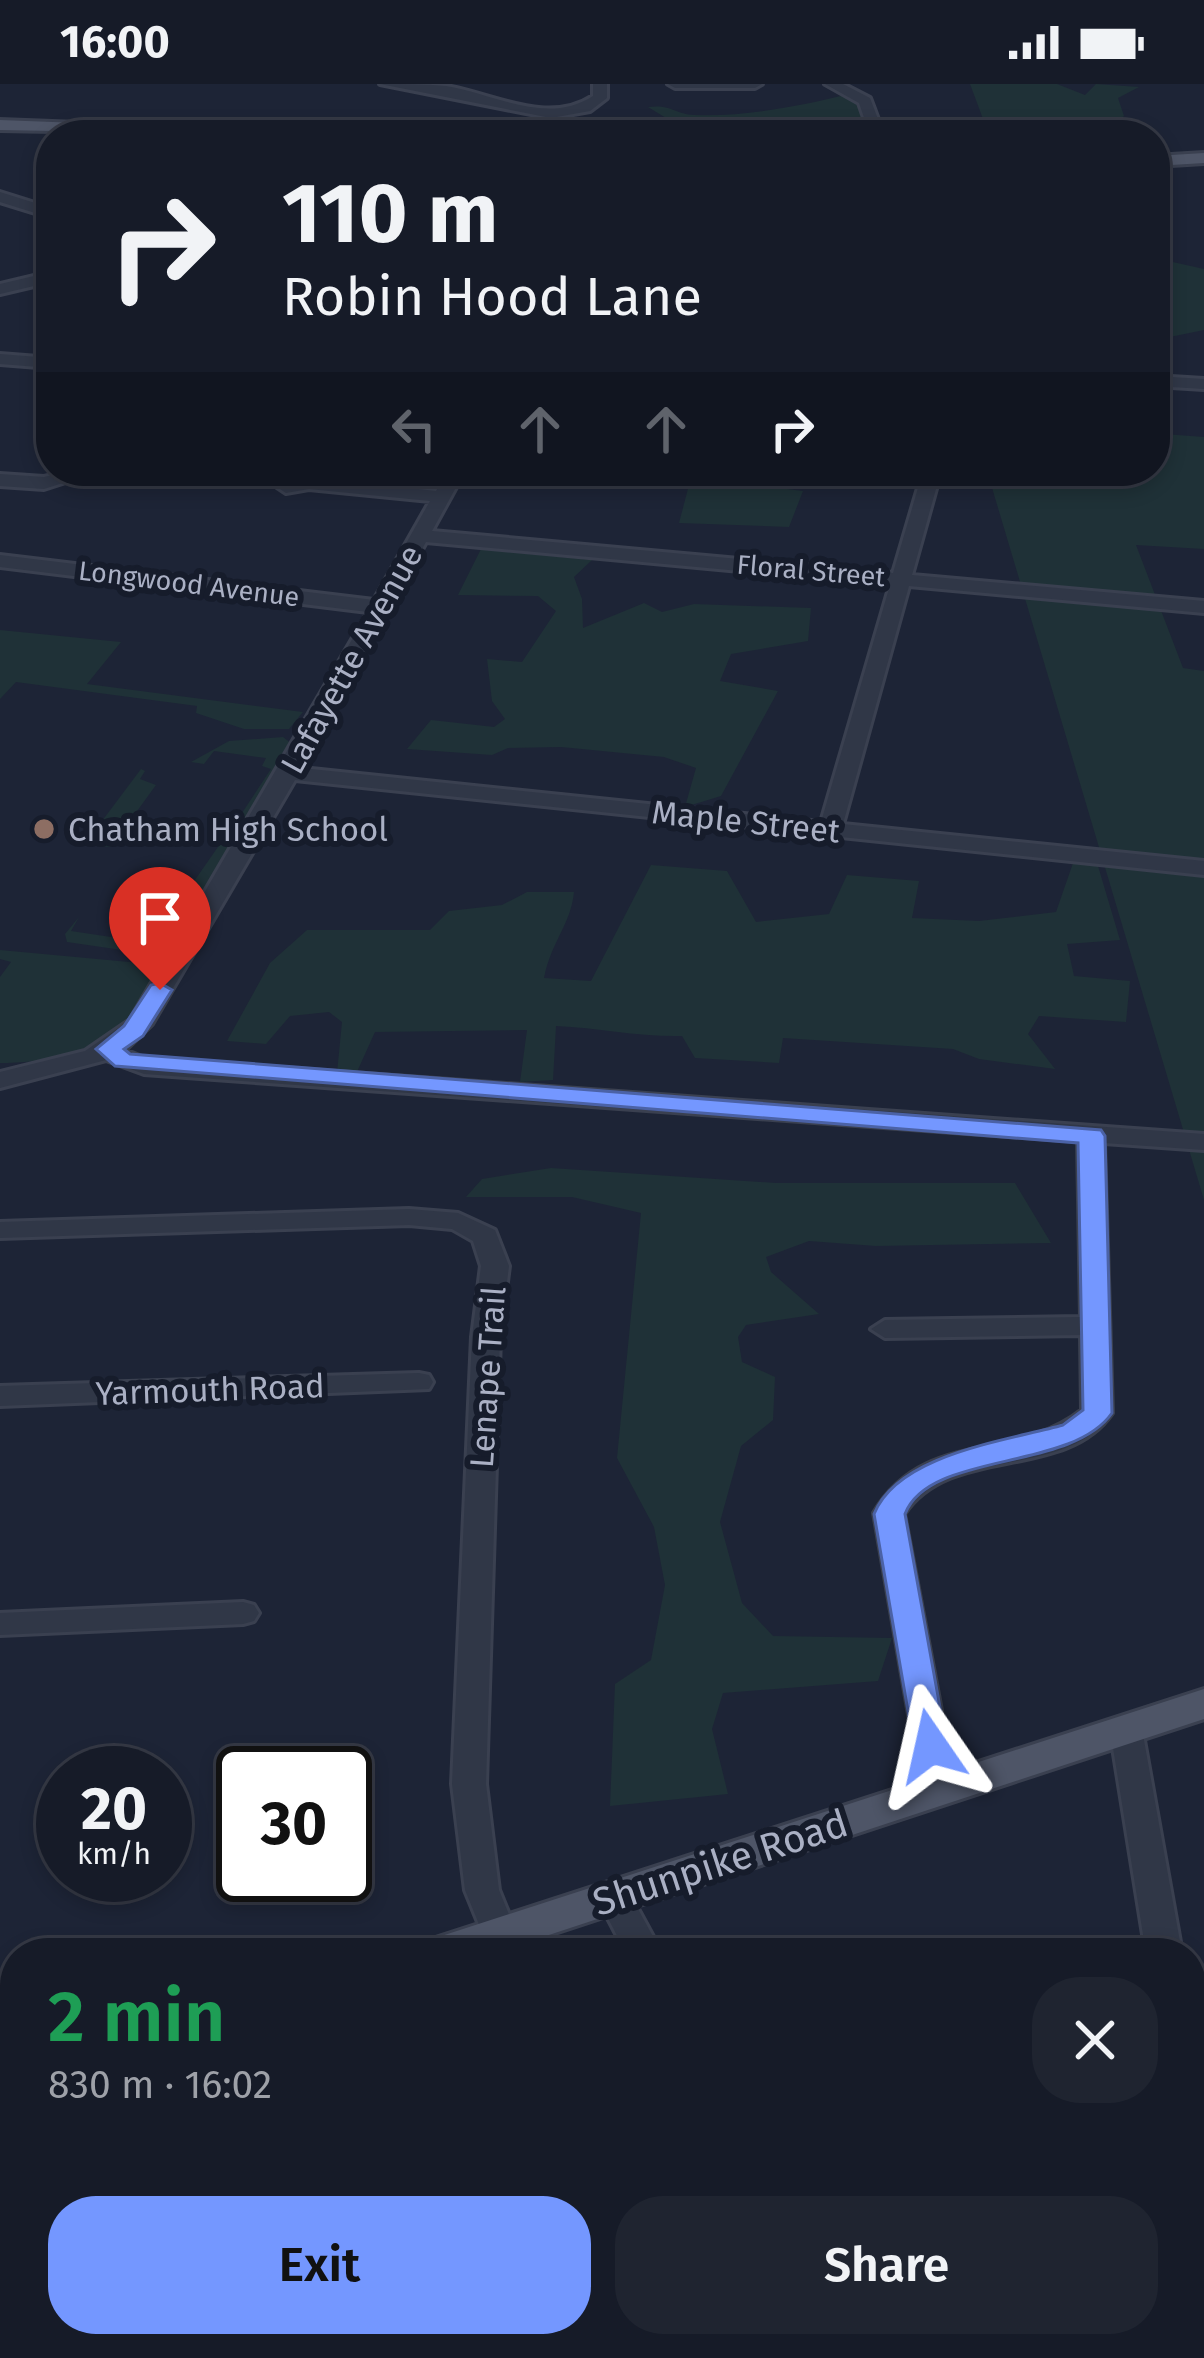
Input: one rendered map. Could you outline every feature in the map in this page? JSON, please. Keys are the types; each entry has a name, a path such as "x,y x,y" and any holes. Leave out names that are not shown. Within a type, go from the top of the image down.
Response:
{"main road":[{"path":"0,125 36,126"},
{"path":"1170,160 1204,158"},
{"name":"Shunpike Road","path":"487,1938 1204,1703"}],"street":[{"path":"386,84 459,93 545,113 592,105 602,95 600,84"},
{"path":"675,84 755,84"},
{"path":"832,84 865,100 872,120"},
{"path":"0,197 36,208"},
{"path":"0,289 36,281"},
{"path":"0,359 36,362"},
{"path":"1170,382 1204,385"},
{"path":"0,480 36,482"},
{"path":"286,487 292,486"},
{"path":"337,486 441,497"},
{"name":"Lafayette Avenue","path":"0,1080 55,1069 108,1049 140,1024 289,773 447,486"},
{"path":"830,830 928,486"},
{"name":"Floral Street","path":"418,536 1204,607"},
{"name":"Longwood Avenue","path":"0,561 379,607"},
{"name":"Maple Street","path":"289,773 1204,868"},
{"path":"108,1049 131,1064 156,1067 1204,1142"},
{"path":"939,1790 889,1514 896,1497 923,1476 1060,1436 1089,1422 1100,1403 1091,1136"},
{"name":"Lenape Trail","path":"0,1230 409,1217 458,1221 485,1236 495,1266 486,1337 469,1784 482,1890 499,1934"},
{"path":"885,1329 1094,1326"},
{"name":"Yarmouth Road","path":"0,1396 419,1382"},
{"path":"0,1624 243,1613"},
{"path":"1126,1729 1161,1938"},
{"path":"614,1897 636,1938"}],"shaded area":[{"path":"970,84 1057,84 1085,95 1096,84 1139,87 1118,98 1124,116 1119,120 983,120"},
{"path":"849,94 863,108 864,120 654,120 666,118 648,107 694,115 792,106"},
{"path":"1170,261 1204,269 1204,330 1170,337"},
{"path":"1170,434 1204,437 1204,549 1136,545 1183,668 1204,671 1204,1200 991,486 1170,486"},
{"path":"689,486 803,491 789,527 679,523"},
{"path":"481,549 592,560 574,577 582,599 583,628 644,603 662,612 694,604 811,608 808,641 731,654 720,681 778,691 721,796 685,807 696,768 664,757 561,747 508,748 492,755 407,749 431,720 494,727 505,719 492,701 487,659 522,662 556,611 538,596 458,595"},
{"path":"0,630 121,642 87,684 303,712 289,729 244,729 196,713 197,706 16,682 0,699"},
{"path":"283,737 292,744 246,817 240,816 271,769 262,766 266,758 214,751 204,764 191,762 229,741"},
{"path":"141,769 145,771 140,779 156,785 111,847 84,845"},
{"path":"220,844 233,844 173,948 156,955 67,942 65,934 79,917 71,931 151,943"},
{"path":"1073,863 1098,866 1120,940 1067,944 1074,976 1130,981 1126,1022 1039,1016 1028,1034 1055,1069 979,1059 953,1049 783,1038 779,1063 695,1058 682,1036 556,1026 553,1080 520,1082 527,1030 375,1032 356,1074 337,1073 342,1022 329,1012 290,1016 266,1044 227,1041 270,963 307,930 430,930 449,911 502,905 527,892 574,892 544,978 591,981 651,865 727,871 756,922 829,914 847,875 919,881 912,918 979,921 1056,912"},
{"path":"0,950 151,964 160,969 137,1015 106,1042 52,1059 0,1063 0,977 11,962 0,959"},
{"path":"551,1168 776,1183 1015,1183 1051,1243 876,1246 809,1241 766,1257 771,1272 819,1314 746,1325 738,1337 742,1362 775,1377 773,1420 741,1446 720,1522 742,1603 773,1636 892,1638 878,1681 723,1693 712,1729 728,1794 610,1806 615,1684 651,1660 665,1585 654,1527 617,1458 641,1213 572,1197 466,1197 482,1179"}],"place":[{"name":"Chatham High School","path":"44,829"}],"route":[{"path":"160,990 134,1031 108,1049 124,1061 1091,1136 1097,1413 1074,1432 923,1476 896,1497 889,1514 931,1746"}]}
